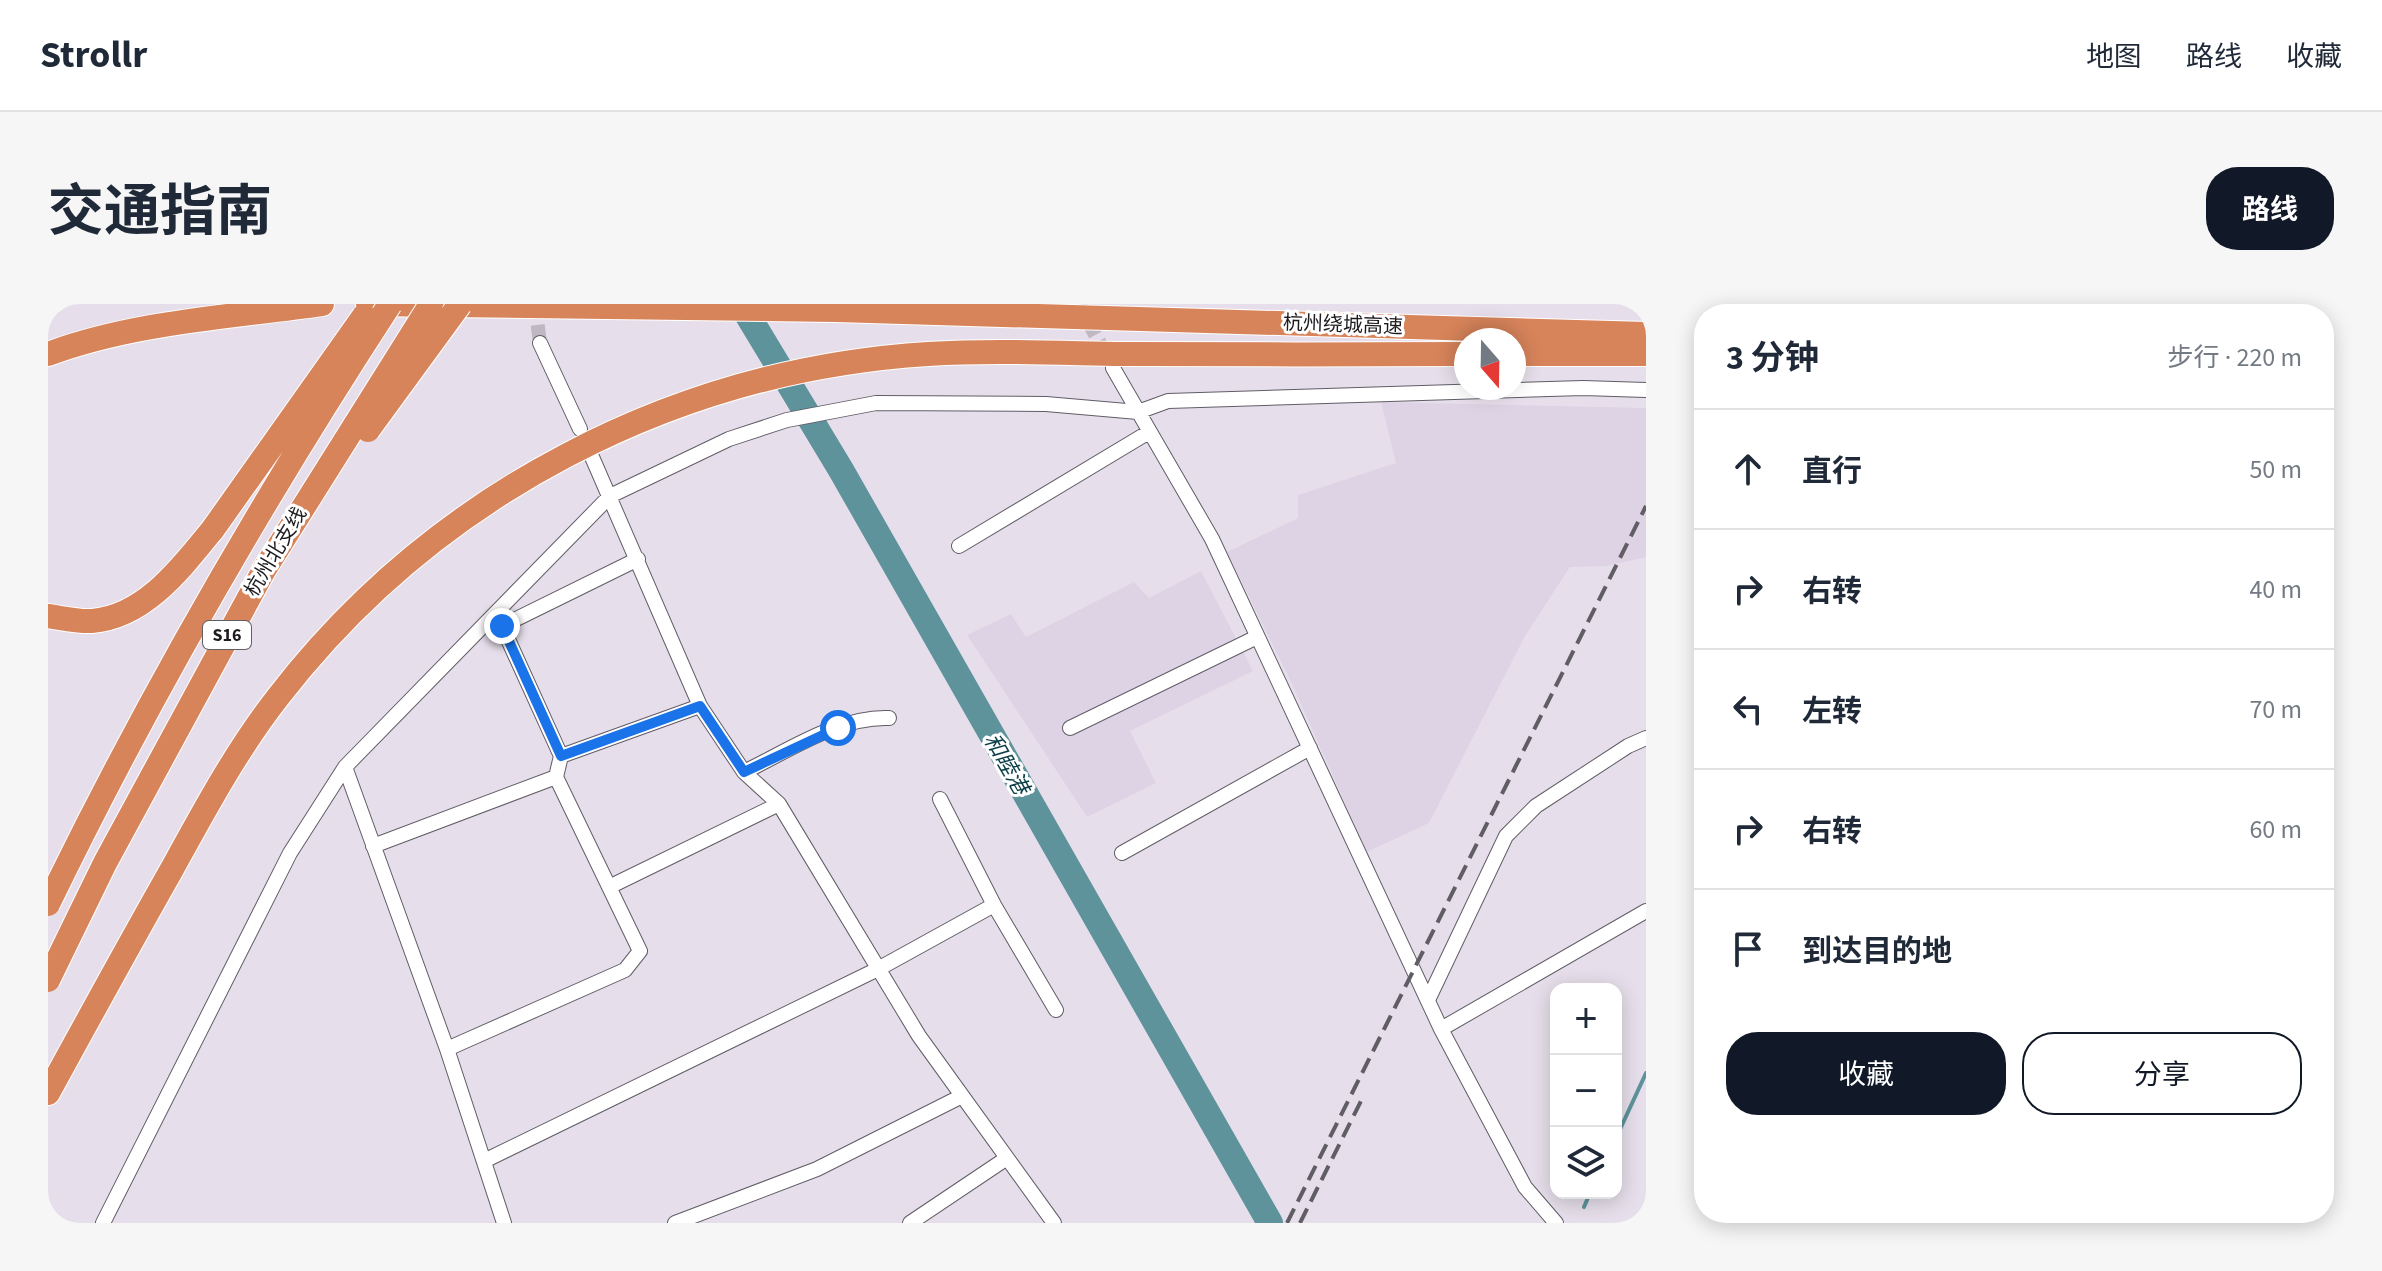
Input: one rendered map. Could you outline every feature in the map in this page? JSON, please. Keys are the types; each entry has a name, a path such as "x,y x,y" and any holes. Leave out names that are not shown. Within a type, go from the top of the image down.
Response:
{"highway":[{"path":"48,354 81,342 138,330 322,304"},
{"path":"48,616 92,621 133,609 174,577 213,529 370,304"},
{"name":"杭州绕城高速","path":"370,304 836,310 1646,334"},
{"name":"杭州北支线","path":"48,904 178,657 328,399 390,304"},
{"name":"杭州北支线","path":"48,980 105,863 264,570 431,304"},
{"path":"264,570 460,304"},
{"path":"48,1093 234,756 334,629 404,562 487,500 579,447 660,412 732,390 801,372 928,354 1454,354"},
{"path":"1526,354 1646,354"}],"street":[{"path":"540,343 580,429"},
{"path":"1113,368 1212,539 1441,1029 1525,1187 1556,1223"},
{"path":"103,1223 290,853 345,767 499,620 610,496 729,439 787,420 876,403 1031,404 1138,412 1168,401 1583,388 1646,390"},
{"path":"959,546 1149,432"},
{"path":"592,457 700,706 744,772 779,804 919,1036 1054,1223"},
{"path":"499,620 638,559"},
{"path":"447,1049 625,970 640,951 556,777 561,756 499,620"},
{"path":"1070,728 1257,637"},
{"path":"561,756 700,706"},
{"path":"744,772 831,730 871,717 889,718"},
{"path":"1428,1000 1506,836 1536,806 1628,746 1646,738"},
{"path":"1122,853 1310,748"},
{"path":"345,767 447,1049 504,1223"},
{"path":"373,846 556,777"},
{"path":"940,799 994,905 1056,1010"},
{"path":"609,887 779,804"},
{"path":"484,1161 878,969 994,905"},
{"path":"1441,1029 1646,911"},
{"path":"675,1223 817,1169 962,1096"},
{"path":"910,1223 1007,1158"}],"shaded area":[{"path":"1381,402 1646,408 1646,557 1607,566 1570,567 1525,636 1429,823 1367,852 1291,682 1227,552 1298,518 1298,495 1396,463"},
{"path":"1201,571 1253,671 1130,731 1156,783 1087,817 967,635 1011,614 1026,637 1134,582 1149,598"}],"waterway":[{"name":"和睦港","path":"741,304 841,470 1270,1223"},
{"path":"1621,1127 1646,1073"},
{"path":"1584,1207 1587,1199"}],"tunnel":[{"path":"535,304 540,343"},
{"path":"1079,304 1107,357"}],"railway":[{"path":"1287,1223 1646,506"},
{"path":"1300,1223 1363,1097"}],"route":[{"path":"502,626 561,756 700,706 744,772 838,728"}]}
